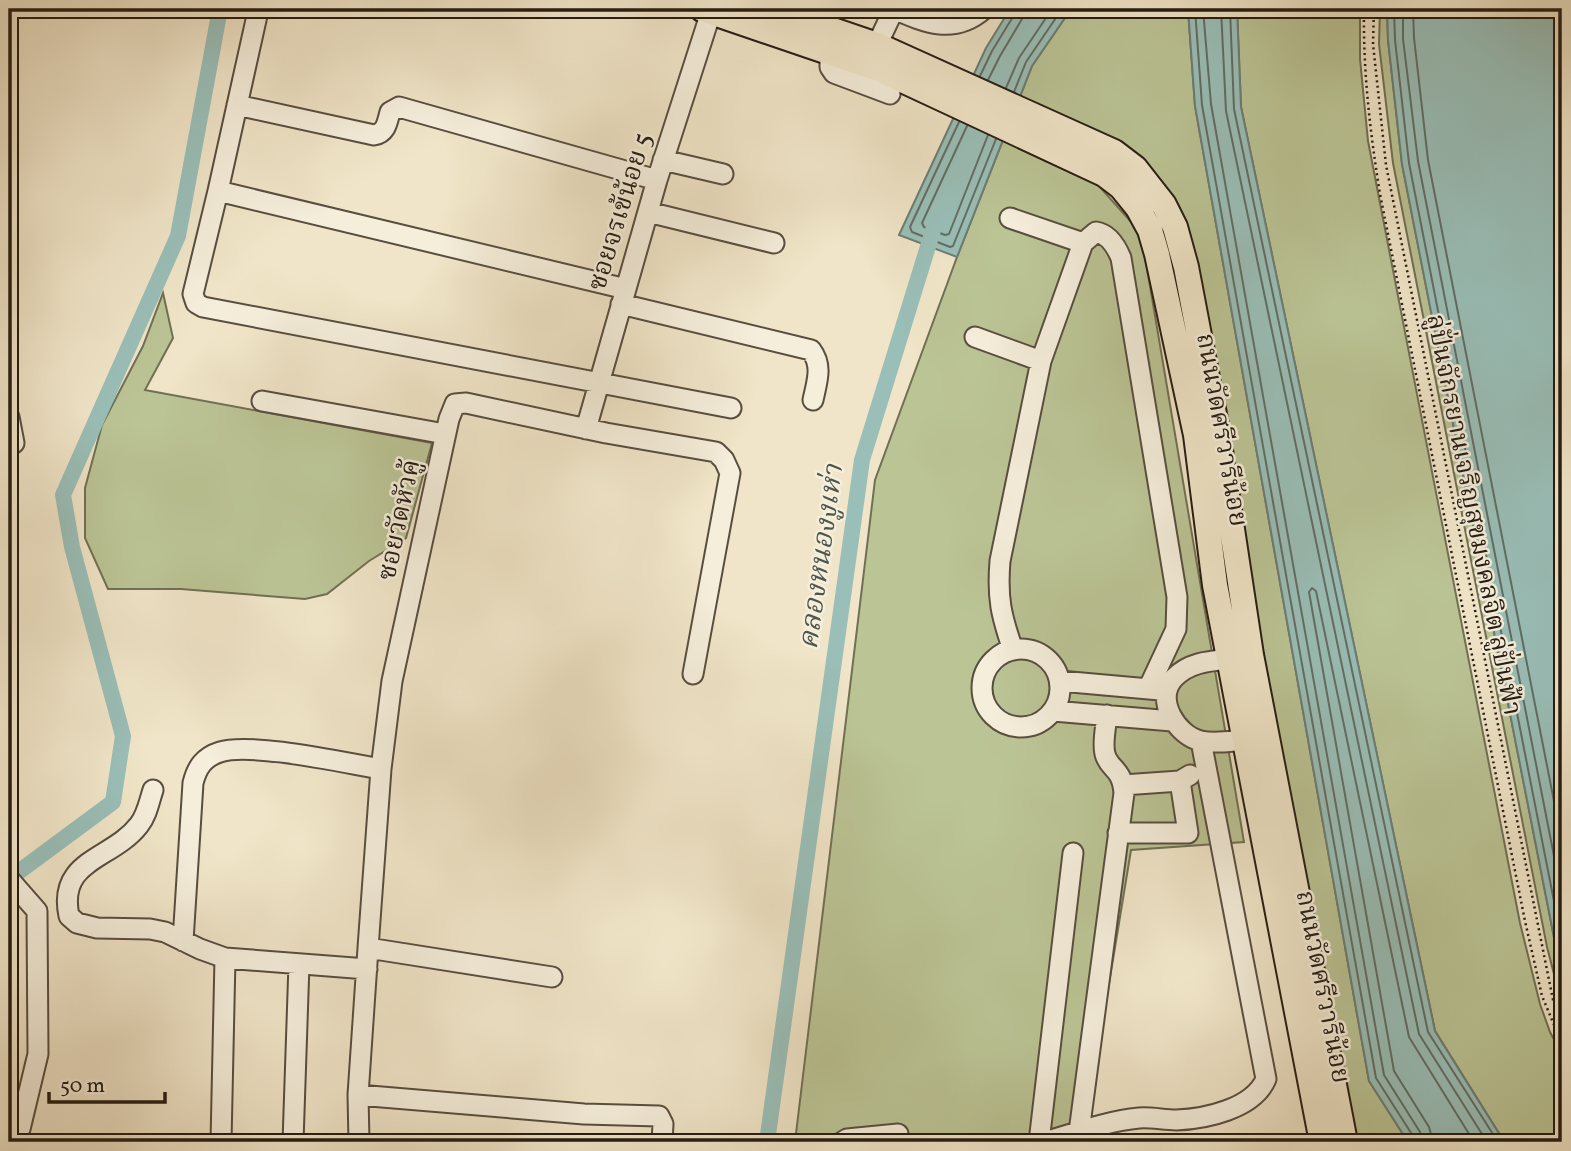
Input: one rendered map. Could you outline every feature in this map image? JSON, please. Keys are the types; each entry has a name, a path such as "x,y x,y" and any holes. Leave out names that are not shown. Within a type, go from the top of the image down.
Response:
{"main road":[{"name":"ถนนวัดศรีวารีน้อย","path":"771,9 882,55 1079,148 1114,152 1135,168 1148,183 1175,226 1186,267 1217,430 1251,655 1345,1142"},
{"name":"ถนนวัดศรีวารีน้อย","path":"708,10 830,51 882,55"},
{"name":"ถนนวัดศรีวารีน้อย","path":"1079,148 1121,187 1138,208 1153,242 1196,435 1215,585 1322,1142"}],"street":[{"path":"882,55 894,9 928,24 942,26 962,21 984,9"},
{"name":"ซอยจรเข้น้อย 5","path":"586,429 708,10"},
{"path":"258,11 193,294 196,303 203,307 731,408"},
{"path":"830,51 830,67 834,73 890,94"},
{"path":"237,106 374,135 381,134 390,112 399,107 657,180"},
{"path":"663,160 723,174"},
{"path":"218,191 623,296 811,351 817,358 819,368 813,400"},
{"path":"648,212 774,243"},
{"path":"1010,218 1083,243"},
{"path":"1013,650 999,609 997,588 1000,561 1041,361 1083,243 1096,232 1102,233 1117,248 1121,258 1177,597 1176,629 1158,690 1172,721 1188,736 1201,741 1245,740"},
{"path":"975,337 1041,361"},
{"path":"262,401 445,434"},
{"name":"ซอยวัดหัวคู้","path":"359,1142 358,1095 381,769 392,681 445,434 455,404 466,403 586,429 716,452 728,466 730,473 693,674"},
{"path":"9,417 14,443"},
{"path":"1013,650 1028,650 1043,656 1054,667 1059,681 1059,696 1053,711 1041,722 1025,727 1008,725 993,717 984,703 982,686 986,670 997,657 1013,650"},
{"path":"1059,681 1158,690 1187,668 1202,662 1230,659"},
{"path":"1053,711 1172,721"},
{"path":"1079,1132 1123,785 1118,771 1104,752 1107,715"},
{"path":"1045,1142 1140,1118 1176,1120 1203,1117 1253,1097 1266,1079 1201,741"},
{"path":"183,941 192,796 197,767 221,751 248,748 381,769"},
{"path":"1123,785 1180,781 1206,766"},
{"path":"1118,833 1188,833 1180,781"},
{"path":"153,790 140,824 72,878 66,893 69,916 78,923 97,929 150,929 165,932 225,958 367,969"},
{"path":"1039,1142 1073,853"},
{"path":"15,884 37,911 39,1045 20,1129"},
{"path":"369,948 552,976"},
{"path":"221,1142 225,958"},
{"path":"293,1142 299,964"},
{"path":"358,1095 583,1114 653,1115 662,1120 662,1142"},
{"path":"842,1142 847,1139 898,1134 898,1142"}],"path":[{"path":"1364,9 1363,59 1380,194 1525,921 1542,996 1562,1044"},
{"name":"ลู่ปั่นจักรยานเจริญสุขมงคลจิต ลู่ปั่นฟ้า","path":"1374,9 1373,44 1385,165 1553,1000 1562,1025"}],"green space":[{"path":"1071,9 1188,9 1195,106 1369,1081 1408,1142 1349,1142 1175,202 1141,157 1088,127 1070,169 1099,186 1141,233 1244,842 1131,850 1083,1142 795,1142 875,480 957,257 1032,66"},
{"path":"1237,9 1360,9 1360,59 1368,141 1520,923 1540,1004 1550,1032 1562,1054 1562,1142 1508,1142 1500,1135 1435,1031 1241,107"},
{"path":"1380,9 1387,9 1402,164 1562,978 1562,1005 1547,947 1393,163 1379,44"},
{"path":"163,293 173,338 145,390 432,443 406,538 369,561 327,594 305,599 181,589 108,589 85,538 85,488 102,425 143,346"}],"water":[{"path":"1010,9 1071,9 1032,66 957,257 899,235 986,48"},
{"path":"1188,9 1237,9 1241,107 1435,1031 1500,1135 1508,1142 1408,1142 1369,1081 1195,106"},
{"path":"1387,9 1562,9 1562,978 1402,164"}],"waterway":[{"path":"9,879 113,802 123,736 72,547 63,495 178,236 220,9"},
{"name":"คลองหนองงูเห่า","path":"767,1142 862,460 934,227"}]}
